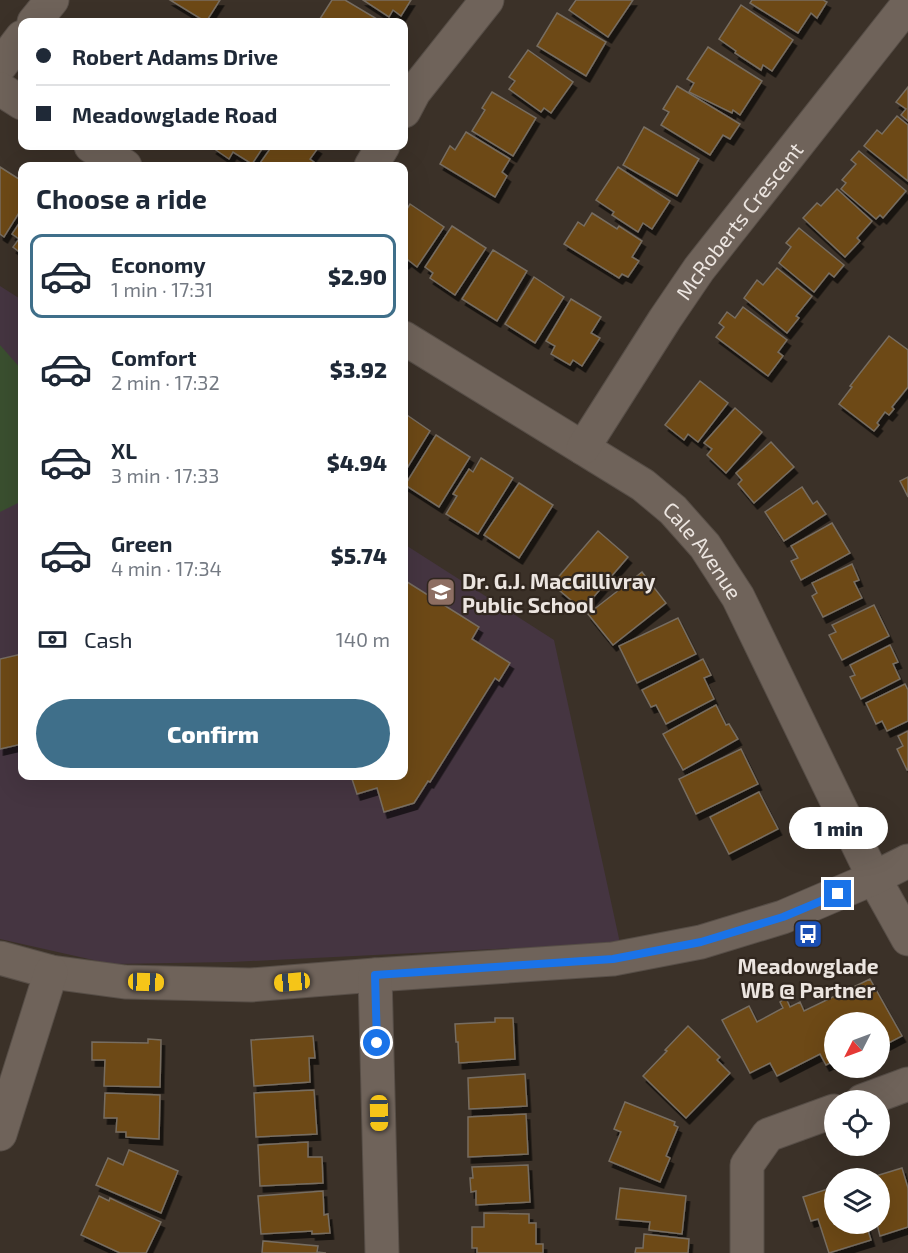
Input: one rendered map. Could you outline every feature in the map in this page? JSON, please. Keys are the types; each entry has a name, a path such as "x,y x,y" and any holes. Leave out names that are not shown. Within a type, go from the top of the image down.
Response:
{"street":[{"path":"37,18 52,0"},
{"path":"408,103 414,92 487,0"},
{"name":"McRoberts Crescent","path":"584,448 665,318 699,269 908,4"},
{"path":"0,66 18,43"},
{"path":"0,89 18,100"},
{"path":"98,150 118,162"},
{"name":"Cale Avenue","path":"408,340 643,485 673,510 705,546 738,597 874,878 908,939"},
{"path":"0,958 51,972 125,982 251,985 613,959 701,942 783,917 908,861"},
{"path":"0,1134 51,972"},
{"path":"375,975 382,1253"},
{"path":"890,1091 908,1084"},
{"path":"747,1253 747,1165 768,1135 824,1115"}],"shaded area":[{"name":"Dr. G.J. MacGillivray Public School","path":"0,286 18,297 18,780 408,780 408,547 554,640 620,943 231,962 111,964 0,939"}],"green space":[{"path":"0,345 18,365 18,503 0,512"}],"building":[{"path":"170,0 220,0 209,18 199,18"},
{"path":"332,0 345,0 375,18 321,18"},
{"path":"363,0 411,0 401,16 393,10 389,17"},
{"path":"576,0 633,0 608,37 569,10"},
{"path":"752,0 823,0 827,2 817,18 811,13 798,33 750,3"},
{"path":"741,5 793,40 772,71 763,65 761,70 719,39"},
{"path":"557,13 606,42 586,76 537,46"},
{"path":"708,47 762,81 740,115 689,92 694,83 687,79"},
{"path":"528,50 573,82 551,113 544,108 541,112 509,89 515,81 509,77"},
{"path":"677,86 740,124 730,139 723,135 710,155 661,125 669,112 663,109"},
{"path":"908,87 908,121 901,115 906,109 896,102"},
{"path":"492,92 536,118 513,156 472,131 485,110 482,108"},
{"path":"897,116 908,125 908,181 864,146 877,130 882,134"},
{"path":"644,127 699,159 677,196 623,165"},
{"path":"466,132 510,159 502,172 507,176 495,197 440,164 450,146 455,150"},
{"path":"216,150 261,150 253,162 249,162 233,152 229,159"},
{"path":"269,150 317,150 310,159 314,162 261,162"},
{"path":"859,151 906,191 883,218 880,215 876,219 841,189 846,183 842,180 856,164 851,160"},
{"path":"0,167 18,178 18,214 4,237 0,234"},
{"path":"618,167 670,201 652,229 643,223 638,232 612,215 614,212 596,200"},
{"path":"837,189 872,221 857,238 860,241 845,257 803,218 817,203 821,206"},
{"path":"410,204 444,227 417,267 408,260 408,207"},
{"path":"592,213 617,229 619,226 642,241 632,257 639,261 628,277 622,274 619,278 564,244 578,222 584,226"},
{"path":"18,225 18,238 12,234"},
{"path":"452,226 486,248 455,295 430,278 433,273 425,267"},
{"path":"799,228 844,265 834,277 829,273 814,292 779,263 791,247 786,243"},
{"path":"18,240 18,251 13,247"},
{"path":"493,250 527,271 497,321 462,299"},
{"path":"777,268 812,296 796,316 799,318 787,333 744,298 757,280 763,285"},
{"path":"534,277 564,297 535,343 505,324"},
{"path":"571,299 601,317 591,333 600,338 582,366 573,360 570,365 551,354 555,346 546,341"},
{"path":"743,307 787,340 778,352 783,356 768,376 716,337 724,327 719,323 727,312 735,318"},
{"path":"889,336 908,350 908,387 892,407 894,409 889,415 885,412 874,431 839,404 852,387 850,386"},
{"path":"700,381 728,403 698,442 688,434 684,440 665,425"},
{"path":"735,408 762,432 726,473 707,455 712,449 704,443"},
{"path":"408,416 430,431 408,467"},
{"path":"436,435 470,457 439,507 408,487 408,480"},
{"path":"771,442 794,467 754,503 738,484 742,480 736,473"},
{"path":"481,458 513,478 478,534 446,514 457,496 453,494 469,469 473,472"},
{"path":"908,477 908,497 900,481"},
{"path":"519,483 553,505 519,558 484,535"},
{"path":"802,487 813,504 817,501 826,514 784,541 765,512"},
{"path":"832,523 850,553 801,580 791,561 798,558 791,546"},
{"path":"598,531 628,557 585,607 581,604 578,606 559,590 561,587 555,581"},
{"path":"852,564 859,580 854,582 862,598 823,617 812,596 817,593 812,583"},
{"path":"642,572 666,603 613,645 588,614"},
{"path":"408,583 479,627 472,639 510,663 499,681 495,678 430,782 428,781 414,803 384,812 377,788 357,794 352,780 408,780"},
{"path":"874,605 889,636 842,660 829,635 836,632 832,625"},
{"path":"678,618 696,654 637,683 619,646"},
{"path":"890,645 898,662 893,664 900,679 861,699 850,677 855,675 850,665"},
{"path":"18,655 18,745 0,749 0,659"},
{"path":"703,659 711,675 704,678 714,699 666,724 656,705 651,707 642,690"},
{"path":"905,684 908,690 908,721 887,731 882,721 876,724 866,703"},
{"path":"716,705 726,725 729,724 738,739 683,770 663,734"},
{"path":"908,731 907,770 897,749 903,746 898,736"},
{"path":"741,749 758,784 696,814 679,779"},
{"path":"759,792 778,829 729,854 710,817"},
{"path":"870,979 889,1012 824,1012 824,1061 820,1054 777,1076 770,1063 750,1073 722,1020 749,1006 757,1022 783,1008 780,1002 786,998 790,1007 800,1002 804,1011"},
{"path":"890,1015 902,1036 890,1042"},
{"path":"495,1018 513,1018 515,1059 459,1063 455,1024 495,1022"},
{"path":"688,1026 720,1057 717,1060 730,1073 686,1118 643,1076"},
{"path":"313,1036 315,1058 309,1058 310,1082 254,1086 251,1040"},
{"path":"148,1039 161,1040 160,1087 104,1086 105,1060 92,1060 92,1042 148,1043"},
{"path":"525,1074 527,1106 469,1109 468,1078"},
{"path":"314,1090 317,1134 256,1137 254,1093"},
{"path":"105,1093 160,1095 159,1139 126,1137 126,1132 116,1132 117,1118 104,1118"},
{"path":"625,1102 675,1122 674,1125 678,1127 666,1156 670,1158 660,1182 609,1161 621,1132 614,1129"},
{"path":"526,1114 528,1154 468,1157 468,1117"},
{"path":"308,1142 308,1157 322,1157 323,1183 260,1186 258,1145"},
{"path":"129,1150 178,1171 161,1213 96,1185 108,1158 123,1165"},
{"path":"528,1165 530,1202 476,1205 476,1191 471,1192 472,1167"},
{"path":"902,1168 908,1188 908,1227 890,1233 890,1172"},
{"path":"620,1188 686,1196 682,1234 649,1230 650,1222 616,1219"},
{"path":"824,1190 824,1234 869,1234 871,1240 829,1253 818,1219 811,1221 803,1197"},
{"path":"323,1191 324,1215 328,1214 330,1233 312,1234 312,1231 261,1234 258,1196"},
{"path":"99,1196 109,1201 110,1198 161,1222 146,1253 120,1253 81,1235"},
{"path":"484,1213 529,1214 529,1223 536,1223 536,1244 543,1244 543,1253 477,1253 477,1248 472,1248 472,1227 484,1227"},
{"path":"644,1234 689,1239 688,1253 635,1253 636,1248 643,1248"},
{"path":"263,1241 318,1246 317,1252 326,1253 262,1253"}],"place":[{"name":"Dr. G.J. MacGillivray Public School","path":"441,592"},
{"name":"Meadowglade WB @ Partner","path":"808,934"}],"route":[{"path":"377,1043 375,975 613,959 701,942 783,917 838,894"}]}
